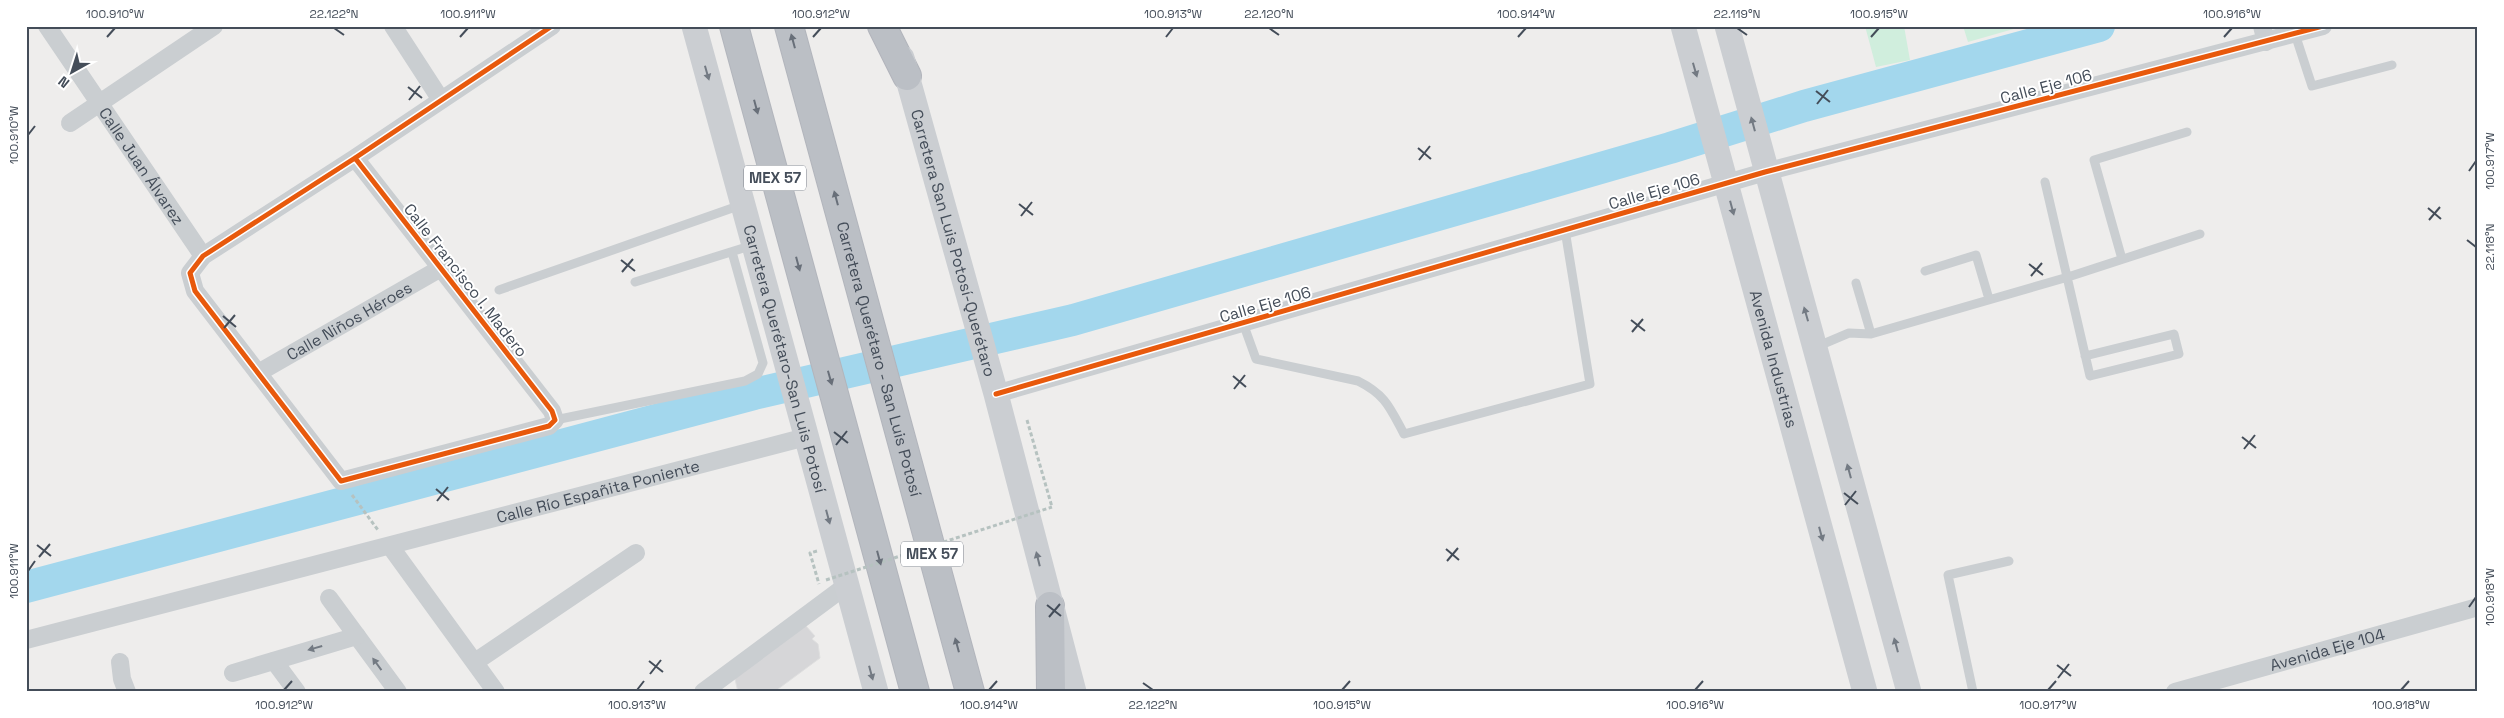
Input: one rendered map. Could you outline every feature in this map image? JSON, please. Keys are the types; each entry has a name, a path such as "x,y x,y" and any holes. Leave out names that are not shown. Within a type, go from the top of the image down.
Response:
{"highway":[{"name":"MEX 57","path":"734,26 915,692"},
{"name":"Carretera Querétaro - San Luis Potosí","path":"789,26 970,692"},
{"path":"882,26 907,76"},
{"path":"1050,606 1052,692"}],"main road":[{"name":"Carretera Querétaro-San Luis Potosí","path":"694,26 787,358 804,428 836,582 876,692"},
{"name":"Carretera San Luis Potosí-Querétaro","path":"893,26 988,364 1007,391 1050,606 1074,692"},
{"name":"Avenida Industrias","path":"1683,26 1865,692"},
{"path":"1727,26 1909,692"}],"street":[{"name":"Calle Juan Álvarez","path":"47,26 203,256"},
{"path":"70,123 214,26"},
{"path":"393,26 441,100"},
{"path":"552,26 355,158 203,256 190,274 195,291 347,488 549,426 555,420"},
{"name":"Calle Eje 106","path":"1007,391 1565,230 1722,172 2264,34 2295,34 2323,26"},
{"name":"Calle Francisco I. Madero","path":"355,158 552,411 555,420"},
{"name":"Calle Niños Héroes","path":"258,373 441,268"},
{"name":"Calle Río Españita Poniente","path":"26,640 385,540 804,428"},
{"path":"385,540 496,692"},
{"path":"475,662 636,553"},
{"path":"702,692 824,602 836,582"},
{"path":"329,598 398,692"},
{"name":"Avenida Eje 104","path":"2175,692 2478,607"},
{"path":"233,673 357,636"},
{"path":"274,661 297,692"},
{"path":"120,662 122,679 127,692"}],"lane":[{"path":"2295,34 2312,86 2392,65"},
{"path":"2122,259 2094,160 2187,132"},
{"path":"2045,182 2068,277 2085,356 2090,376 2179,354 2174,334 2085,356"},
{"path":"499,290 744,204"},
{"path":"1243,323 1256,359 1358,381 1383,397 1404,434 1590,384 1565,230"},
{"path":"1815,347 1849,333 1871,334 2068,277 2200,234"},
{"path":"635,282 755,244"},
{"path":"555,420 745,381 758,374 763,363 732,252"},
{"path":"1925,271 1976,255 1989,299"},
{"path":"1856,283 1871,334"},
{"path":"1973,692 1948,575 2009,561"}],"path":[{"path":"824,573 836,582 1052,507 1007,391"},
{"path":"347,488 385,540"},
{"path":"820,558 818,551 810,553 824,602"}],"green space":[{"path":"1865,26 1904,26 1910,60 1876,67"},
{"path":"1963,26 2024,26 1968,42"}],"building":[{"path":"805,625 815,636 812,639 818,644 820,658 774,692 738,692 734,675"}],"waterway":[{"path":"26,587 754,394 1073,320 1670,148 1804,106 2099,26"}],"cycle path":[{"path":"355,158 552,411 555,420 549,426 341,481 195,291 190,273 203,256 355,158 552,26"},
{"path":"996,394 1765,172 2323,26"}]}
